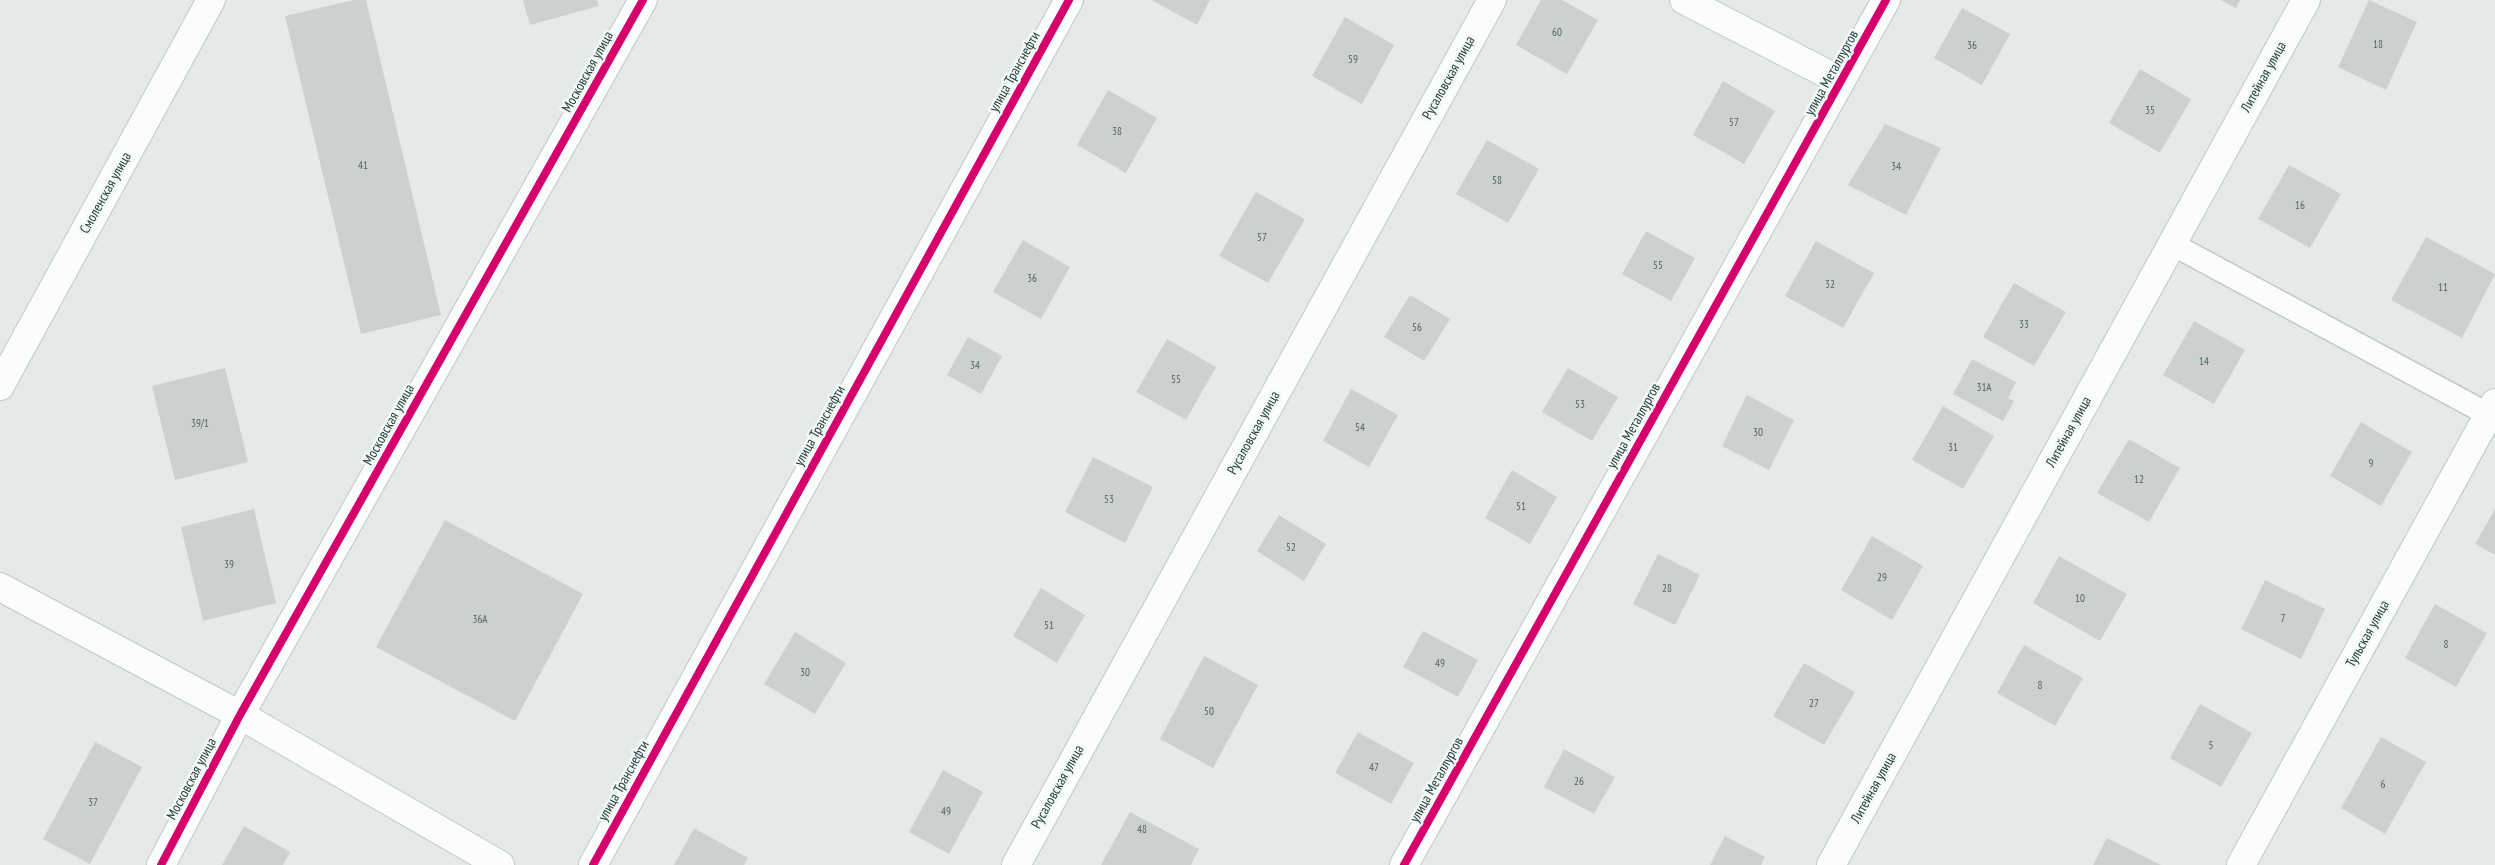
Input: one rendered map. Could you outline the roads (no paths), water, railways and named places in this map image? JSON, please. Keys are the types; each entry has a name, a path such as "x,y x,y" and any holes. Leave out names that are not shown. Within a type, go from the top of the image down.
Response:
{"street":[{"name":"Смоленская улица","path":"0,386 211,0"},
{"name":"Московская улица","path":"162,865 240,715 643,0"},
{"name":"улица Транснефти","path":"593,865 1069,0"},
{"name":"Русаловская улица","path":"1016,865 1492,0"},
{"path":"1684,0 1841,81"},
{"name":"улица Металлургов","path":"1404,865 1886,0"},
{"name":"Литейная улица","path":"1831,865 2306,0"},
{"name":"Тульская улица","path":"2240,865 2493,412"},
{"path":"0,588 240,715 500,865"}],"lane":[{"path":"2172,244 2493,412"}]}
